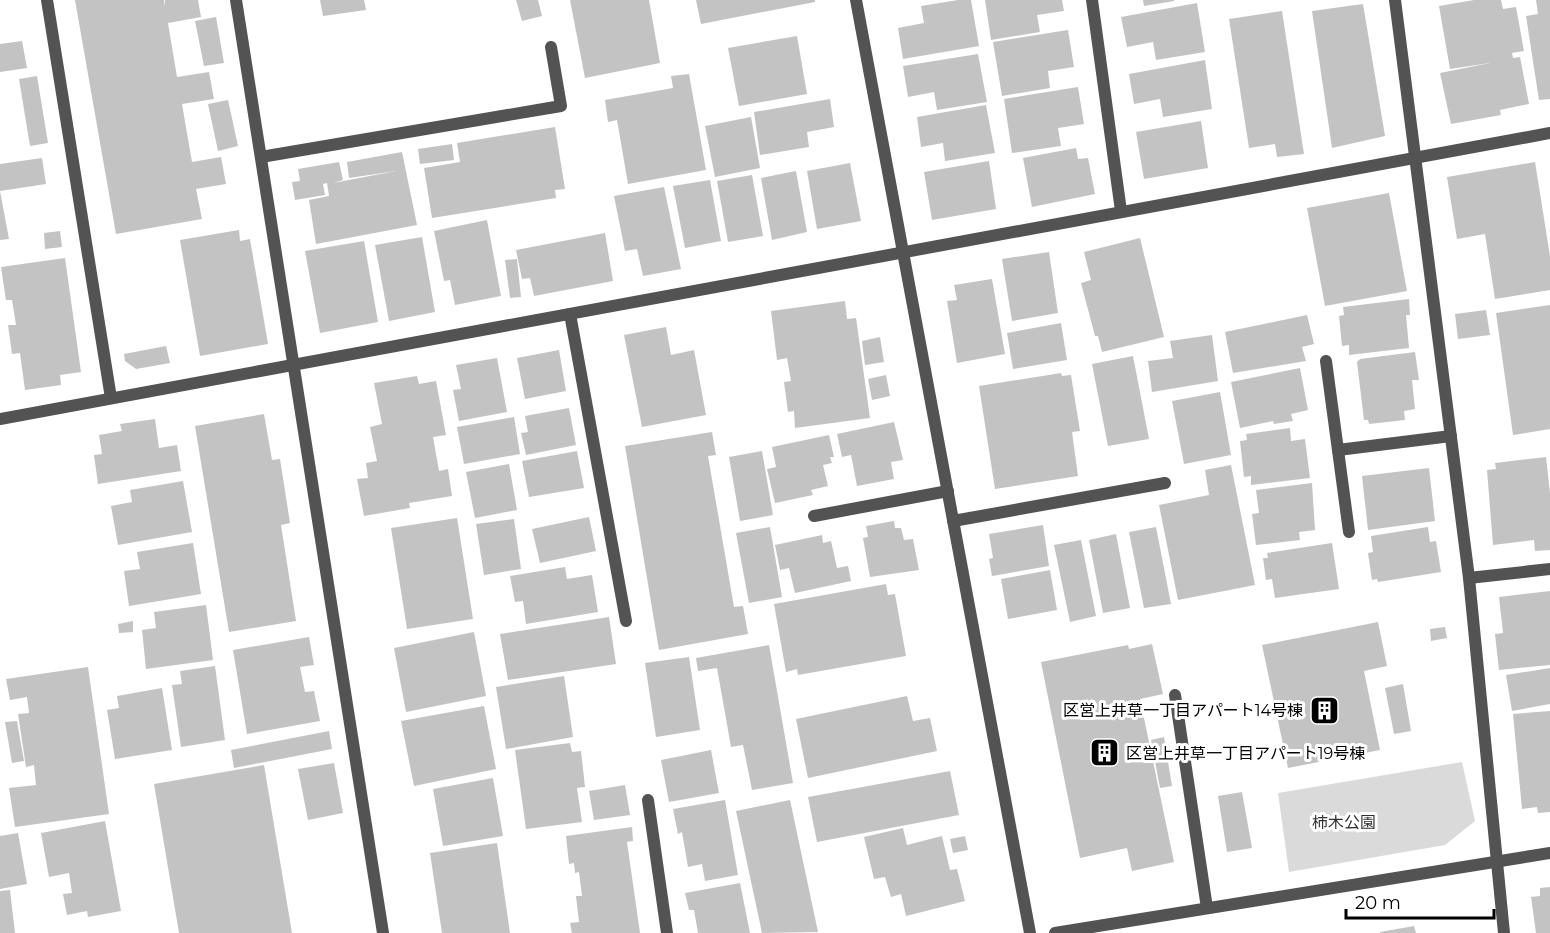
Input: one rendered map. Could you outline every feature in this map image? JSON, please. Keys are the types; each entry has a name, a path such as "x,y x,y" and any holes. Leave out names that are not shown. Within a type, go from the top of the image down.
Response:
{"street":[{"path":"47,0 111,398"},
{"path":"236,0 383,933"},
{"path":"855,0 1030,933"},
{"path":"1092,0 1121,211"},
{"path":"1395,0 1469,578 1495,861 1504,933"},
{"path":"261,157 561,106 551,47"},
{"path":"0,419 1550,133"},
{"path":"570,314 626,621"},
{"path":"1326,361 1349,532"},
{"path":"1338,450 1450,436"},
{"path":"953,521 1165,483"},
{"path":"814,516 948,491"},
{"path":"1469,578 1550,569"},
{"path":"1175,695 1208,908"},
{"path":"648,800 667,933"},
{"path":"1055,933 1550,853"}],"green space":[{"name":"柿木公園","path":"1462,762 1475,821 1445,845 1289,872 1278,793"}],"building":[{"path":"75,0 164,0 165,7 165,0 198,0 201,17 168,23 177,77 209,72 214,99 182,104 192,162 221,157 226,184 196,189 202,219 116,234"},
{"path":"320,0 364,0 366,10 323,16"},
{"path":"516,0 538,0 542,16 522,21"},
{"path":"570,0 649,0 660,63 585,78"},
{"path":"696,0 815,0 815,2 701,24"},
{"path":"971,0 979,46 903,59 898,28 924,23 921,6"},
{"path":"985,0 1062,0 1064,11 1037,15 1040,32 991,40"},
{"path":"1143,0 1174,0 1174,1 1144,6"},
{"path":"1474,0 1501,0 1503,9 1516,7 1524,51 1512,53 1513,58 1520,57 1529,104 1500,110 1501,115 1451,124 1440,73 1490,63 1450,69 1439,6"},
{"path":"1536,0 1550,0 1550,99 1539,100 1526,16 1538,14"},
{"path":"1197,3 1205,52 1156,60 1153,42 1127,47 1121,17"},
{"path":"1363,4 1385,136 1332,148 1312,11"},
{"path":"1282,11 1304,154 1277,157 1275,144 1249,148 1229,19"},
{"path":"216,17 224,63 204,66 195,21"},
{"path":"1068,30 1074,67 1048,71 1050,88 1002,96 993,42"},
{"path":"797,36 807,94 739,106 728,48"},
{"path":"22,41 27,68 0,72 0,44"},
{"path":"978,54 987,102 937,110 934,92 908,97 903,66"},
{"path":"1205,60 1212,109 1163,117 1160,99 1134,104 1129,74"},
{"path":"689,74 706,170 628,184 617,120 608,122 605,100 673,88 671,76"},
{"path":"37,76 48,143 30,146 19,79"},
{"path":"1078,87 1084,124 1058,128 1061,146 1012,153 1004,99"},
{"path":"830,99 834,127 807,132 809,147 760,155 754,112"},
{"path":"228,100 238,146 218,151 208,104"},
{"path":"986,105 995,153 945,161 943,143 921,147 917,117"},
{"path":"751,117 760,168 715,177 705,126"},
{"path":"1201,121 1208,168 1144,179 1136,132"},
{"path":"555,127 565,189 555,190 556,198 432,218 424,168 460,162 457,143"},
{"path":"452,144 454,160 420,164 418,149"},
{"path":"1076,148 1078,159 1088,158 1095,194 1032,207 1023,158"},
{"path":"402,152 417,225 316,244 309,200 329,196 327,183 323,184 325,195 295,200 292,182 300,181 298,169 339,162 343,180 333,183 396,171 349,178 347,162"},
{"path":"42,158 46,184 0,191 0,164"},
{"path":"989,161 996,209 932,220 924,172"},
{"path":"1535,162 1550,256 1550,290 1495,299 1485,234 1457,239 1447,177"},
{"path":"850,163 861,221 817,229 807,171"},
{"path":"796,171 807,232 772,240 761,178"},
{"path":"752,175 763,236 728,242 717,181"},
{"path":"710,180 721,241 685,248 673,186"},
{"path":"664,187 681,269 643,276 637,249 625,251 614,196"},
{"path":"0,191 9,239 0,240"},
{"path":"1389,193 1407,291 1325,306 1307,208"},
{"path":"487,220 501,296 455,305 450,280 444,281 434,231"},
{"path":"239,230 240,241 250,239 268,344 200,356 180,240"},
{"path":"60,231 62,247 45,249 44,233"},
{"path":"605,233 613,281 534,296 530,278 522,279 516,250"},
{"path":"422,237 435,312 389,321 375,245"},
{"path":"1140,238 1164,337 1102,352 1098,336 1095,336 1081,283 1091,280 1084,252"},
{"path":"364,241 378,322 320,333 305,251"},
{"path":"1049,252 1058,313 1012,321 1002,259"},
{"path":"65,258 81,372 60,375 61,385 25,390 20,353 12,354 8,325 16,325 12,300 6,300 1,267"},
{"path":"517,259 521,297 510,298 505,260"},
{"path":"992,279 1005,354 957,363 947,301 957,300 954,285"},
{"path":"1409,299 1410,315 1406,315 1409,348 1349,355 1349,345 1342,346 1339,316 1344,315 1343,307"},
{"path":"845,301 847,319 856,318 870,418 795,428 794,411 788,412 784,382 791,381 787,358 777,360 771,311"},
{"path":"1550,305 1550,429 1513,435 1496,313"},
{"path":"1486,310 1490,335 1458,339 1455,314"},
{"path":"1307,315 1314,344 1302,347 1306,361 1233,373 1225,332"},
{"path":"1061,323 1067,360 1013,369 1007,333"},
{"path":"666,327 671,355 694,350 706,415 642,427 624,335"},
{"path":"1212,335 1218,381 1152,392 1148,361 1173,358 1170,341"},
{"path":"880,337 884,362 865,365 862,341"},
{"path":"166,346 170,363 136,369 125,361 124,354"},
{"path":"559,350 566,391 525,399 517,358"},
{"path":"1415,352 1419,380 1412,380 1415,409 1404,411 1405,420 1369,424 1368,420 1364,420 1357,362 1360,359"},
{"path":"1133,356 1149,439 1108,446 1092,364"},
{"path":"497,358 507,412 459,421 453,390 461,389 456,365"},
{"path":"1300,368 1308,410 1291,414 1293,421 1274,424 1273,421 1240,428 1231,382"},
{"path":"1061,373 1062,376 1071,375 1080,431 1072,432 1078,476 995,489 979,386"},
{"path":"886,375 890,396 872,400 868,379"},
{"path":"417,376 419,384 436,381 446,435 433,437 439,471 448,469 452,496 409,503 410,508 364,516 357,479 368,478 366,463 377,461 370,427 382,424 374,383"},
{"path":"1220,392 1231,455 1184,464 1172,401"},
{"path":"569,408 576,445 526,455 521,433 528,432 525,416"},
{"path":"264,414 272,460 280,459 290,523 281,525 296,621 229,632 195,426"},
{"path":"514,417 520,454 464,464 457,427"},
{"path":"155,419 159,448 177,445 181,471 98,484 94,455 102,454 99,435 122,431 120,424"},
{"path":"894,422 903,460 891,462 894,479 857,486 851,455 842,457 837,434"},
{"path":"1290,428 1291,441 1305,439 1310,478 1251,485 1251,476 1244,477 1240,441 1247,440 1246,434"},
{"path":"712,432 716,455 708,456 734,607 743,606 748,634 659,650 625,446"},
{"path":"829,435 834,457 830,457 832,463 823,465 828,486 811,490 813,495 775,503 767,469 776,467 772,447"},
{"path":"577,451 584,488 529,497 522,461"},
{"path":"762,451 773,515 740,521 729,457"},
{"path":"1546,457 1550,493 1550,550 1535,551 1534,540 1493,545 1487,470 1496,469 1495,463"},
{"path":"509,464 517,510 475,518 466,472"},
{"path":"1231,465 1255,585 1178,600 1159,505 1209,495 1205,470"},
{"path":"1429,468 1435,521 1368,530 1362,476"},
{"path":"183,481 192,532 118,545 111,506 132,502 130,490"},
{"path":"1312,483 1315,530 1299,532 1300,540 1256,545 1252,514 1259,513 1256,490"},
{"path":"589,517 596,551 540,563 532,529"},
{"path":"457,518 473,619 407,629 391,528"},
{"path":"514,519 521,569 484,575 476,524"},
{"path":"894,521 895,528 901,528 904,540 913,539 919,570 870,577 863,538 868,537 866,526"},
{"path":"1043,525 1049,566 992,576 989,559 993,558 989,534"},
{"path":"770,527 782,597 749,603 736,533"},
{"path":"1156,527 1171,604 1144,608 1129,532"},
{"path":"1428,527 1430,542 1436,541 1441,572 1378,582 1377,579 1372,580 1368,553 1373,552 1371,536"},
{"path":"1116,534 1130,608 1103,613 1089,540"},
{"path":"822,535 823,543 831,541 837,568 848,566 851,581 795,593 789,568 780,570 775,545"},
{"path":"1081,540 1096,616 1070,622 1054,545"},
{"path":"193,543 201,594 129,606 124,571 140,569 137,552"},
{"path":"1332,543 1339,589 1275,598 1272,579 1266,580 1263,558 1268,558 1267,553"},
{"path":"565,567 567,579 592,575 598,612 526,624 523,601 515,602 510,576"},
{"path":"1050,570 1057,610 1008,619 1001,579"},
{"path":"886,584 888,595 895,594 906,656 798,675 797,669 786,672 774,604"},
{"path":"1550,591 1550,665 1499,670 1495,634 1503,633 1499,597"},
{"path":"206,605 213,660 146,669 142,630 156,628 154,612"},
{"path":"609,617 616,664 508,680 500,634"},
{"path":"133,621 133,632 119,633 118,624"},
{"name":"区営上井草一丁目アパート14号棟","path":"1378,622 1387,666 1364,671 1380,750 1288,768 1262,645"},
{"path":"1445,627 1447,638 1431,641 1430,629"},
{"path":"474,632 486,696 406,712 394,648"},
{"path":"309,637 314,665 300,667 305,692 314,691 320,721 247,734 233,650"},
{"name":"区営上井草一丁目アパート19号棟","path":"1152,644 1163,694 1140,699 1174,862 1132,871 1127,848 1080,858 1041,662 1128,645 1129,649"},
{"path":"769,645 793,783 752,790 743,745 731,747 717,668 698,671 696,658"},
{"path":"689,657 700,730 656,737 645,663"},
{"path":"215,666 225,740 181,747 172,685 182,684 180,671"},
{"path":"88,667 109,814 15,827 9,788 36,785 34,765 26,767 18,714 29,713 27,697 10,700 6,679"},
{"path":"1550,668 1550,704 1512,711 1506,675"},
{"path":"564,676 573,737 506,749 496,687"},
{"path":"1403,684 1411,731 1394,734 1385,688"},
{"path":"162,688 172,750 115,759 107,710 119,708 117,696"},
{"path":"907,696 913,721 930,718 937,751 808,778 796,719"},
{"path":"484,706 496,769 414,786 401,721"},
{"path":"1550,711 1550,812 1538,813 1537,807 1522,809 1513,714"},
{"path":"17,721 24,761 12,763 5,722"},
{"path":"329,731 332,749 234,768 231,750"},
{"path":"1164,737 1172,786 1160,788 1151,740"},
{"path":"570,743 572,752 581,751 585,787 577,788 582,822 526,829 515,750"},
{"path":"711,750 719,793 669,802 661,760"},
{"path":"334,763 343,813 308,820 298,769"},
{"path":"264,765 292,933 179,933 154,784"},
{"path":"950,771 959,815 817,842 808,797"},
{"path":"493,778 503,836 443,846 433,789"},
{"path":"625,785 630,815 594,820 589,791"},
{"path":"1242,792 1252,848 1227,852 1218,796"},
{"path":"725,800 738,875 705,881 702,864 688,867 682,832 678,834 673,809"},
{"path":"790,800 818,932 762,933 736,811"},
{"path":"105,821 121,911 88,917 87,911 67,915 63,894 72,893 69,873 49,877 41,833"},
{"path":"632,827 633,841 627,842 640,933 572,933 570,923 579,922 576,896 582,896 579,872 575,873 574,863 569,864 566,836"},
{"path":"903,828 907,845 942,836 950,870 957,869 965,901 906,916 901,894 891,897 885,877 874,879 864,837"},
{"path":"18,833 27,884 0,889 0,836"},
{"path":"965,836 968,850 953,853 950,839"},
{"path":"497,843 510,933 442,933 430,853"},
{"path":"740,883 750,933 698,933 694,910 689,910 685,893"},
{"path":"1550,887 1550,933 1536,933 1531,897 1540,896 1540,888"},
{"path":"10,890 15,933 0,933 0,891"},
{"path":"1414,926 1416,933 1380,933 1380,932"}],"place":[{"name":"区営上井草一丁目アパート14号棟","path":"1324,710"},
{"name":"区営上井草一丁目アパート19号棟","path":"1105,753"}]}
